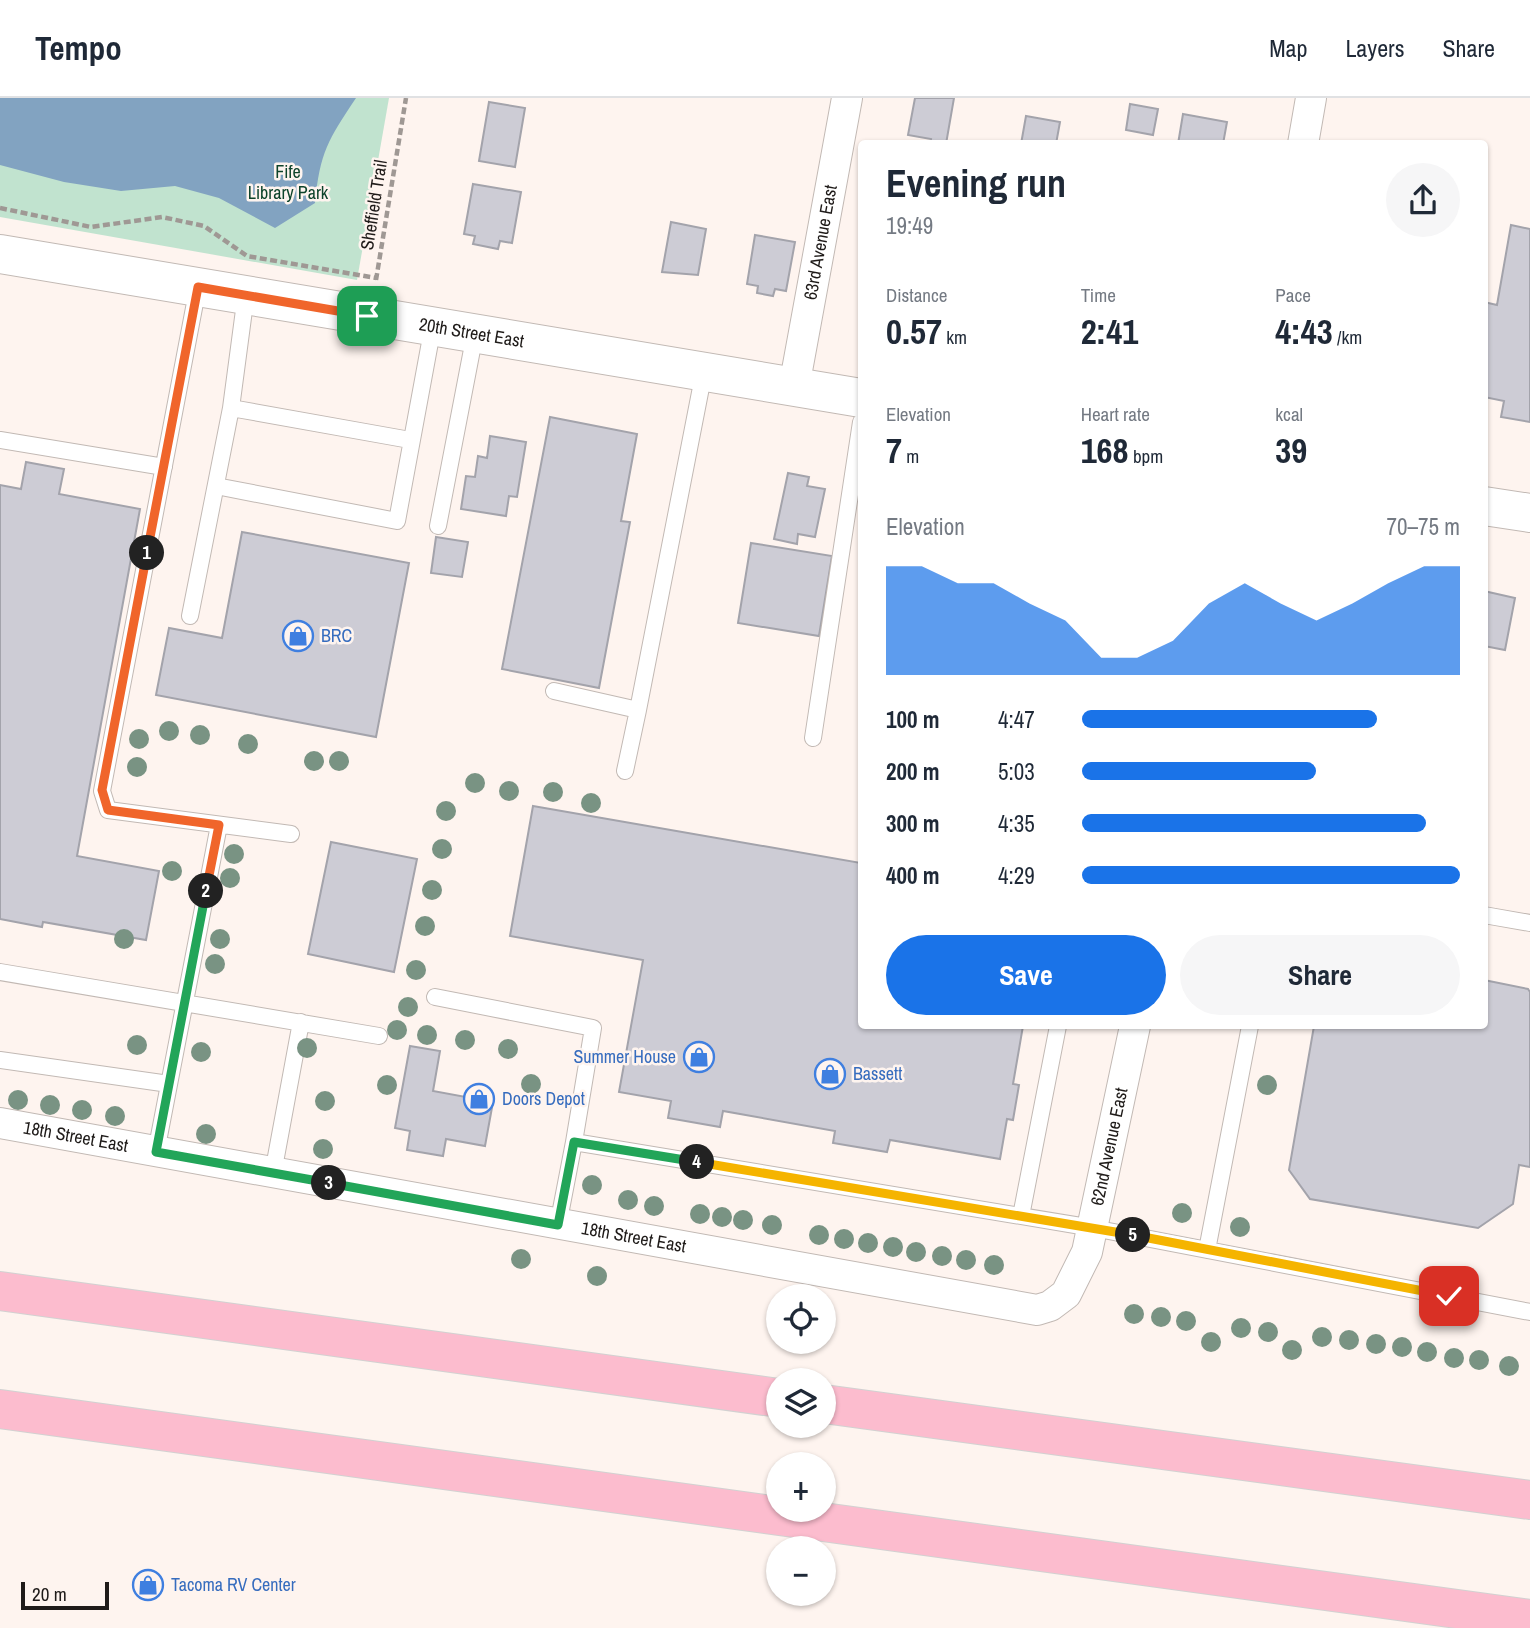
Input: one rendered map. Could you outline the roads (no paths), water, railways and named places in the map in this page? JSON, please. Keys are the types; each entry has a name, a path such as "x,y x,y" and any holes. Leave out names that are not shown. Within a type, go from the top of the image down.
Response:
{"highway":[{"path":"0,1291 766,1396"},
{"path":"836,1406 1530,1500"},
{"path":"0,1409 1530,1619"}],"main road":[{"name":"20th Street East","path":"0,254 858,398"},
{"path":"1488,507 1530,513"}],"street":[{"name":"63rd Avenue East","path":"794,387 846,98"},
{"path":"1304,140 1311,98"},
{"name":"62nd Avenue East","path":"1058,1302 1079,1271 1093,1228 1134,1029"},
{"name":"18th Street East","path":"0,1124 1020,1309 1043,1309 1058,1302"}],"lane":[{"path":"198,287 102,790 108,810 291,834"},
{"path":"190,616 232,408 246,295"},
{"path":"216,486 397,521 433,326"},
{"path":"438,526 475,334"},
{"path":"625,771 704,372"},
{"path":"232,408 410,440"},
{"path":"0,440 164,467"},
{"path":"813,738 858,442"},
{"path":"554,691 638,710"},
{"path":"156,1152 219,825"},
{"path":"1488,916 1530,923"},
{"path":"0,972 379,1036"},
{"path":"435,997 593,1028 558,1225"},
{"path":"273,1173 301,1022"},
{"path":"1021,1216 1057,1029"},
{"path":"1207,1250 1249,1029"},
{"path":"0,1060 169,1084"},
{"path":"574,1142 1093,1228 1530,1312"}],"water":[{"path":"0,98 356,98 327,147 315,203 275,228 219,198 175,186 121,191 64,182 0,165"}],"place":[{"name":"BRC","path":"298,636"},
{"name":"Summer House","path":"699,1057"},
{"name":"Bassett","path":"830,1074"},
{"name":"Doors Depot","path":"479,1099"},
{"name":"Tacoma RV Center","path":"148,1585"}],"park label":[{"name":"Fife Library Park","path":"288,182"}]}
